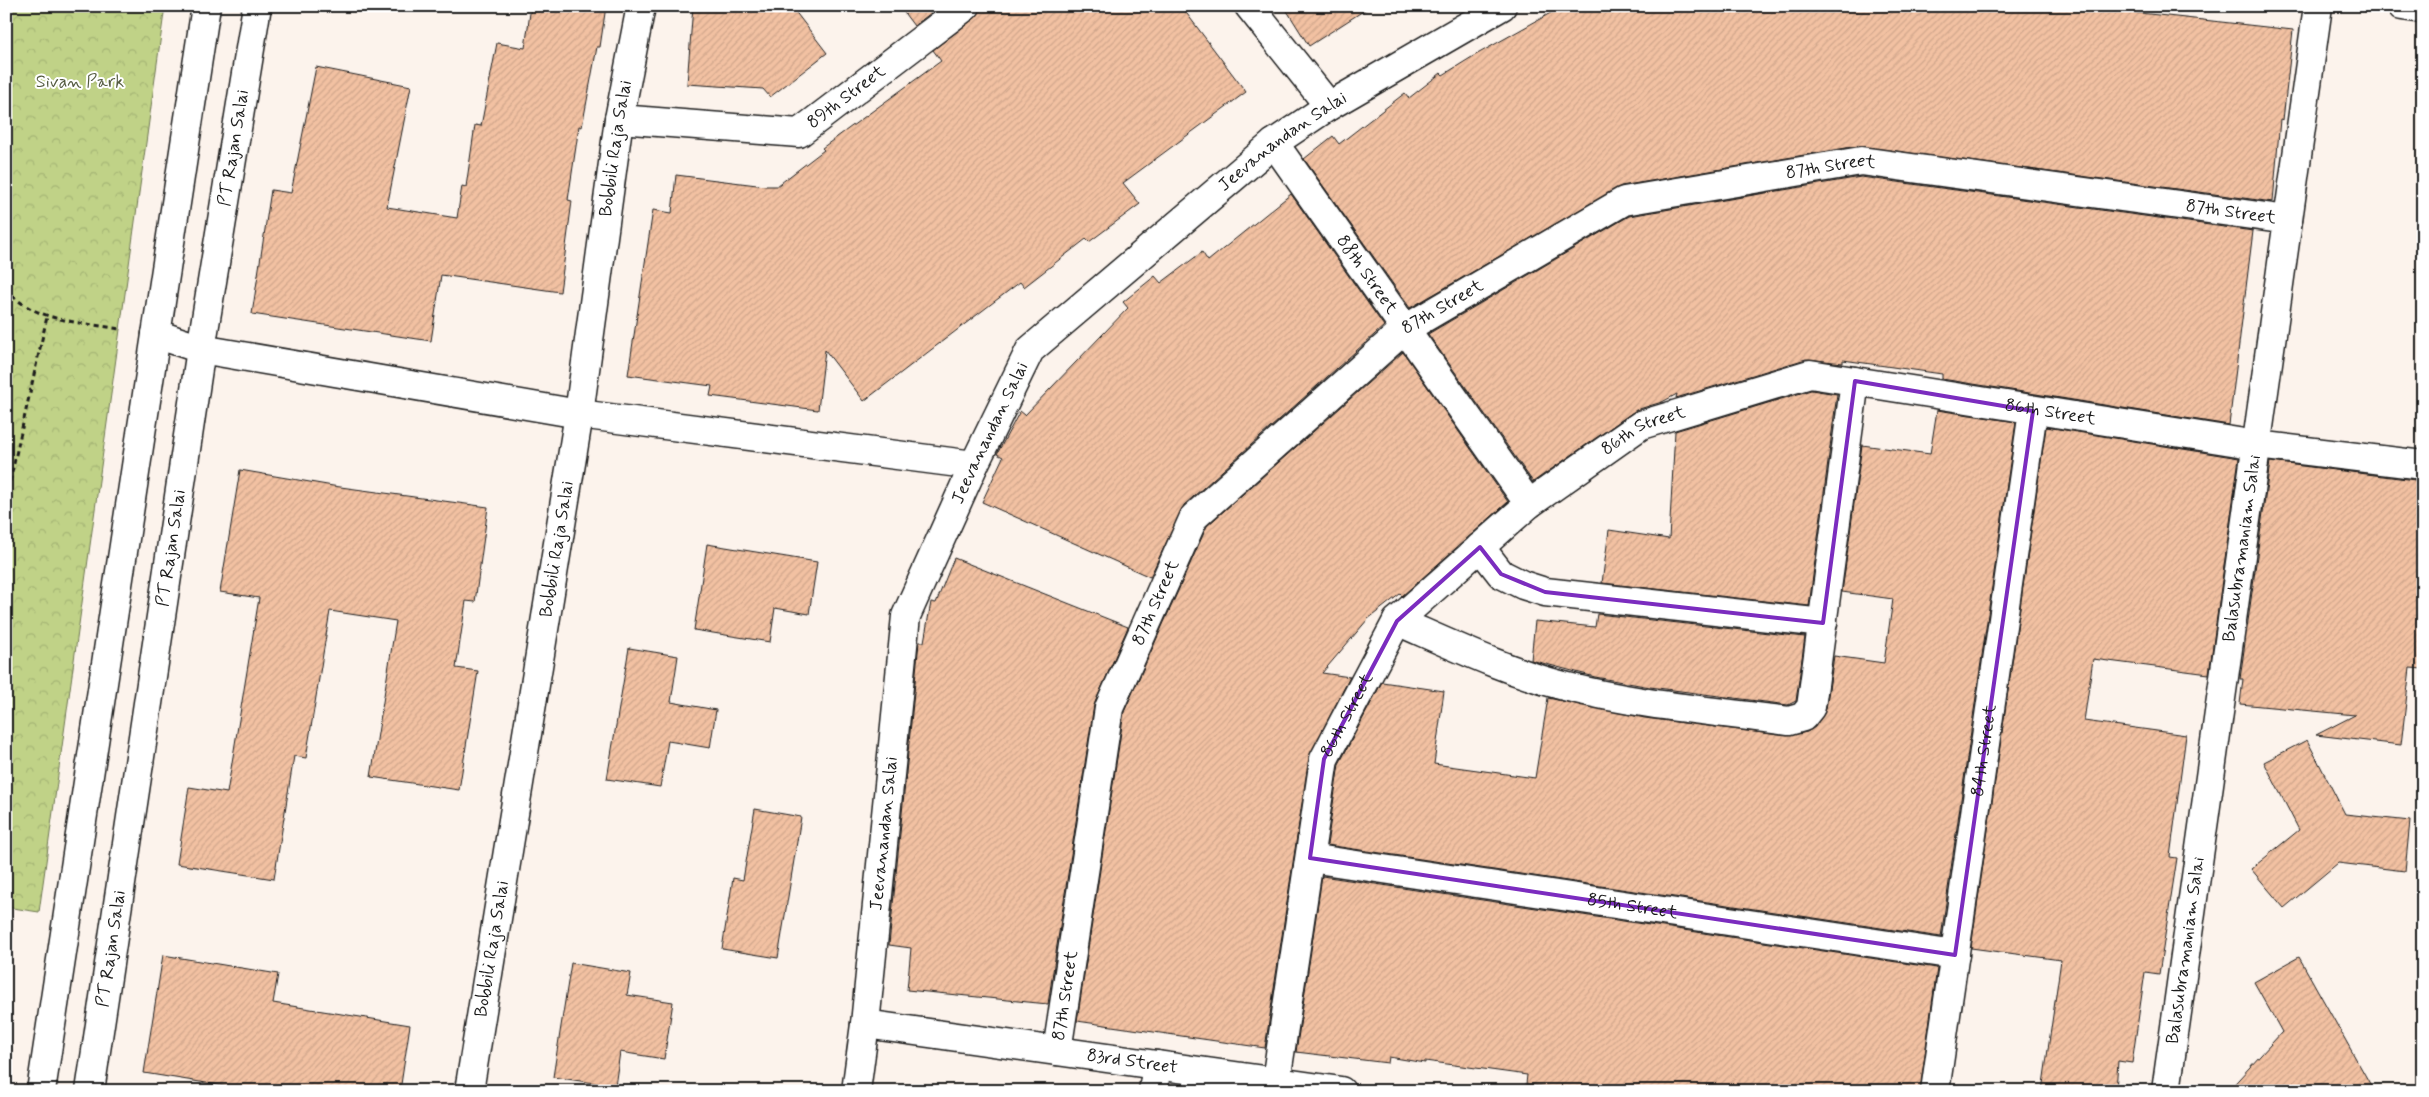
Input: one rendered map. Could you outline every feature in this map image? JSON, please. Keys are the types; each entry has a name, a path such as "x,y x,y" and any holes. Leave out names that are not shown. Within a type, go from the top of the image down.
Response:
{"street":[{"path":"41,1091 206,6"},
{"name":"PT Rajan Salai","path":"90,1091 201,349 257,6"},
{"name":"Bobbili Raja Salai","path":"469,1091 579,414 619,119 641,6"},
{"name":"89th Street","path":"619,119 799,133 966,6"},
{"path":"1249,6 1329,106"},
{"name":"Jeevanandan Salai","path":"856,1091 865,1024 906,616 974,465 1030,350 1274,143 1329,106 1502,6"},
{"name":"Balasubramaniam Salai","path":"2166,1091 2318,6"},
{"path":"2402,6 2423,9"},
{"name":"88th Street","path":"1274,143 1529,504"},
{"name":"87th Street","path":"1057,1051 1109,708 1194,517 1405,329 1624,201 1861,160 2288,220"},
{"path":"156,334 201,349 579,414 974,465"},
{"name":"86th Street","path":"1276,1082 1324,759 1397,621 1529,504 1640,425 1810,374 2033,411 2257,445 2423,465"},
{"path":"1397,621 1503,666 1563,686 1609,696 1789,721 1803,717 1811,707 1854,381"},
{"name":"84th Street","path":"1936,1091 2033,411"},
{"path":"1480,547 1500,574 1523,585 1545,592 1823,623"},
{"name":"85th Street","path":"1310,858 1955,955"},
{"name":"83rd Street","path":"865,1024 1057,1051 1155,1078 1276,1082 1326,1090"}],"path":[{"path":"6,288 14,298 47,317 156,334"},
{"path":"6,499 47,317"}],"highlighted area":[{"path":"1855,381 2033,411 1955,955 1310,858 1324,759 1397,621 1480,547 1501,574 1545,592 1823,623"}],"green space":[{"name":"Sivan Park","path":"6,6 165,6 39,912 6,907"}],"building":[{"path":"531,6 606,6 600,47 597,47 582,127 579,126 568,200 572,201 560,292 441,275 431,341 252,314 271,190 291,193 316,67 411,86 387,207 457,218 462,186 466,187 475,125 481,126 497,43 525,48"},
{"path":"693,6 741,10 745,6 791,6 827,53 770,97 763,89 687,84"},
{"path":"899,6 940,6 914,26"},
{"path":"981,6 1181,6 1246,92 1123,183 1140,204 1089,242 1086,239 1024,287 1020,282 864,401 825,350 818,410 710,396 712,386 628,375 653,210 672,213 676,175 777,186 824,150 822,148 941,61 933,50 975,18"},
{"path":"1284,6 1371,6 1309,46"},
{"path":"1563,6 2077,6 2293,30 2283,120 2280,119 2273,202 1858,146 1621,186 1410,308 1304,159 1333,136 1339,144 1405,93 1409,98 1441,73 1443,75"},
{"path":"1861,177 2253,231 2229,425 1942,379 1942,374 1843,360 1843,363 1806,359 1676,398 1677,394 1662,402 1636,410 1533,482 1428,334 1629,216"},
{"path":"1291,194 1384,326 1184,505 1150,577 982,502 1003,457 997,454 1020,411 1025,415 1128,308 1123,302 1155,276 1161,283 1202,252 1208,261"},
{"path":"1403,352 1508,502 1402,596 1400,594 1368,619 1322,673 1350,677 1309,757 1265,1048 1077,1021 1124,712 1207,526"},
{"path":"1811,390 1837,394 1809,606 1602,583 1609,530 1669,539 1675,431"},
{"path":"1937,410 2016,422 1941,937 1327,845 1339,764 1382,682 1444,691 1434,764 1535,778 1548,698 1645,718 1787,736 1807,732 1815,727 1826,709 1834,656 1884,663 1893,599 1842,592 1862,445 1930,454"},
{"path":"2046,427 2239,458 2209,674 2093,659 2084,721 2186,735 2170,857 2177,858 2159,974 2145,972 2132,1063 2118,1061 2116,1091 2042,1091 2061,960 1971,948"},
{"path":"2270,462 2423,481 2423,669 2410,668 2401,745 2316,735 2355,715 2240,704 2243,679 2240,679"},
{"path":"240,470 333,486 488,507 475,602 466,601 456,668 478,671 459,790 371,777 396,621 330,611 306,758 294,756 274,879 177,864 189,787 227,793 259,598 220,592"},
{"path":"707,544 817,562 809,614 775,608 770,642 694,630"},
{"path":"954,558 1128,627 1094,705 1048,1004 907,990 911,948 889,945 919,642 924,642 931,602 936,603"},
{"path":"1597,614 1805,637 1796,701 1788,705 1650,687 1595,677 1531,660 1535,621 1595,627"},
{"path":"629,648 678,656 671,702 716,710 710,748 668,741 660,787 607,779"},
{"path":"2307,740 2345,814 2410,821 2405,871 2338,863 2284,908 2251,869 2299,830 2264,762"},
{"path":"755,809 801,817 778,958 722,949 733,878 743,880"},
{"path":"1322,876 1937,968 1920,1091 1575,1091 1526,1084 1527,1075 1389,1057 1388,1063 1296,1052"},
{"path":"163,955 278,974 273,1003 410,1025 400,1091 256,1091 144,1073"},
{"path":"2299,957 2374,1091 2228,1091 2282,1032 2254,982"},
{"path":"571,963 631,973 627,995 673,1002 664,1059 620,1052 615,1086 553,1077"}]}
